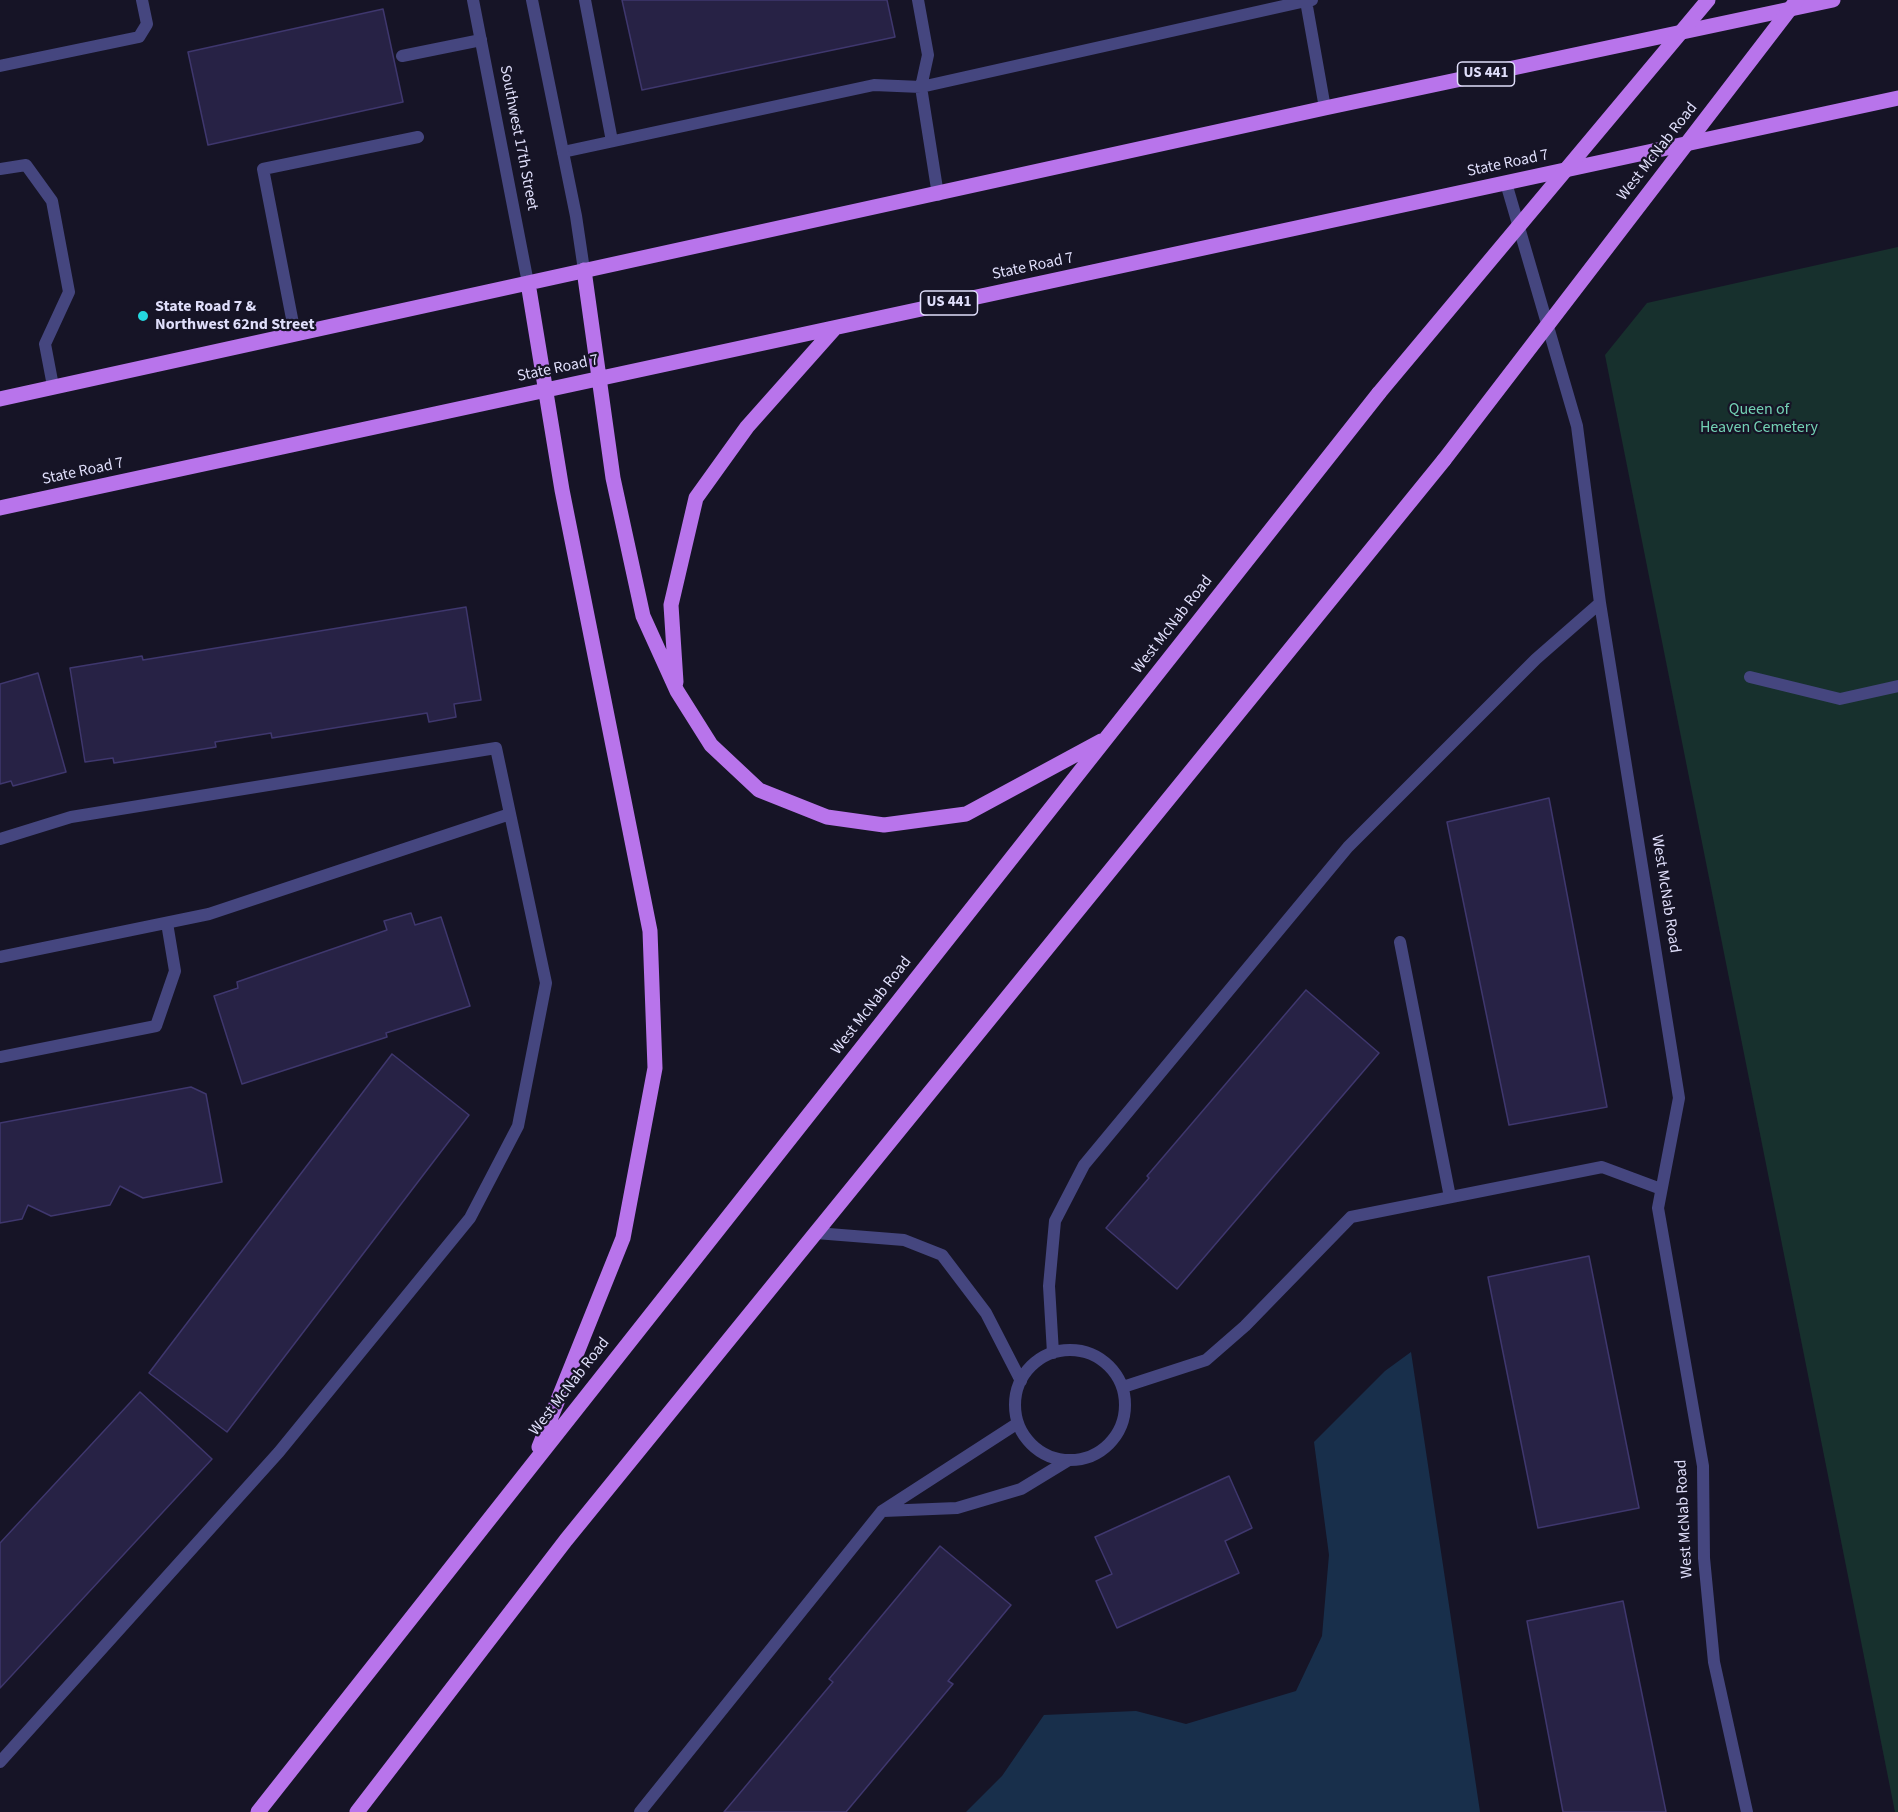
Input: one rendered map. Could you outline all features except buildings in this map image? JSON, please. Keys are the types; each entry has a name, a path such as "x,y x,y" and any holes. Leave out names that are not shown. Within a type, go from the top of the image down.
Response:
{"main road":[{"name":"West McNab Road","path":"258,1812 1379,393 1708,0"},
{"name":"West McNab Road","path":"357,1812 566,1540 1444,460 1797,0"},
{"name":"US 441","path":"0,399 584,270 938,195 1325,108 1833,0"},
{"name":"State Road 7","path":"0,508 1898,98"},
{"path":"584,270 614,478 643,616 676,691 711,745 759,790 827,817 884,825 966,814 1107,738"},
{"path":"528,283 562,490 650,931 655,1068 623,1238 533,1464"},
{"path":"676,691 671,604 696,498 747,427 834,328"}],"street":[{"path":"0,66 139,37 147,24 142,0"},
{"name":"Southwest 17th Street","path":"473,0 528,283"},
{"path":"532,0 584,270"},
{"path":"585,0 612,141"},
{"path":"918,0 928,55 921,87 938,195"},
{"path":"563,152 874,85 921,87 1272,4 1309,1 1325,108"},
{"path":"402,56 481,40"},
{"path":"295,334 262,169 418,137"},
{"path":"0,169 26,165 52,201 69,292 45,344 53,386"},
{"name":"West McNab Road","path":"1506,183 1577,426 1600,603 1679,1098 1658,1208 1703,1466 1704,1558 1714,1662 1747,1812"},
{"path":"1053,1353 1049,1286 1055,1221 1084,1165 1348,847 1536,659 1600,603"},
{"path":"1750,677 1840,699 1898,686"},
{"path":"0,839 71,817 496,748 546,983 518,1126 470,1218 279,1452 0,1762"},
{"path":"0,957 209,914 510,814"},
{"path":"0,1057 156,1026 175,971 167,922"},
{"path":"1400,942 1450,1197"},
{"path":"1123,1387 1206,1360 1245,1326 1352,1217 1602,1167 1662,1189"},
{"path":"816,1233 904,1240 942,1255 986,1312 1021,1381"},
{"path":"1069,1350 1087,1352 1109,1366 1123,1387 1126,1405 1123,1423 1114,1439 1101,1452 1085,1459 1067,1461 1051,1457 1036,1449 1025,1438 1018,1423 1016,1394 1021,1381 1028,1368 1053,1353 1069,1350"},
{"path":"640,1812 882,1511 1018,1423"},
{"path":"882,1511 957,1508 1021,1489 1067,1461"}],"green space":[{"name":"Queen of Heaven Cemetery","path":"1898,247 1898,1812 1895,1812 1605,355 1647,303"}],"water":[{"path":"1411,1352 1480,1812 966,1812 1002,1776 1044,1715 1136,1711 1186,1724 1296,1691 1322,1636 1329,1555 1314,1442 1385,1371"}],"place":[{"name":"State Road 7 & Northwest 62nd Street","path":"143,316"}]}
